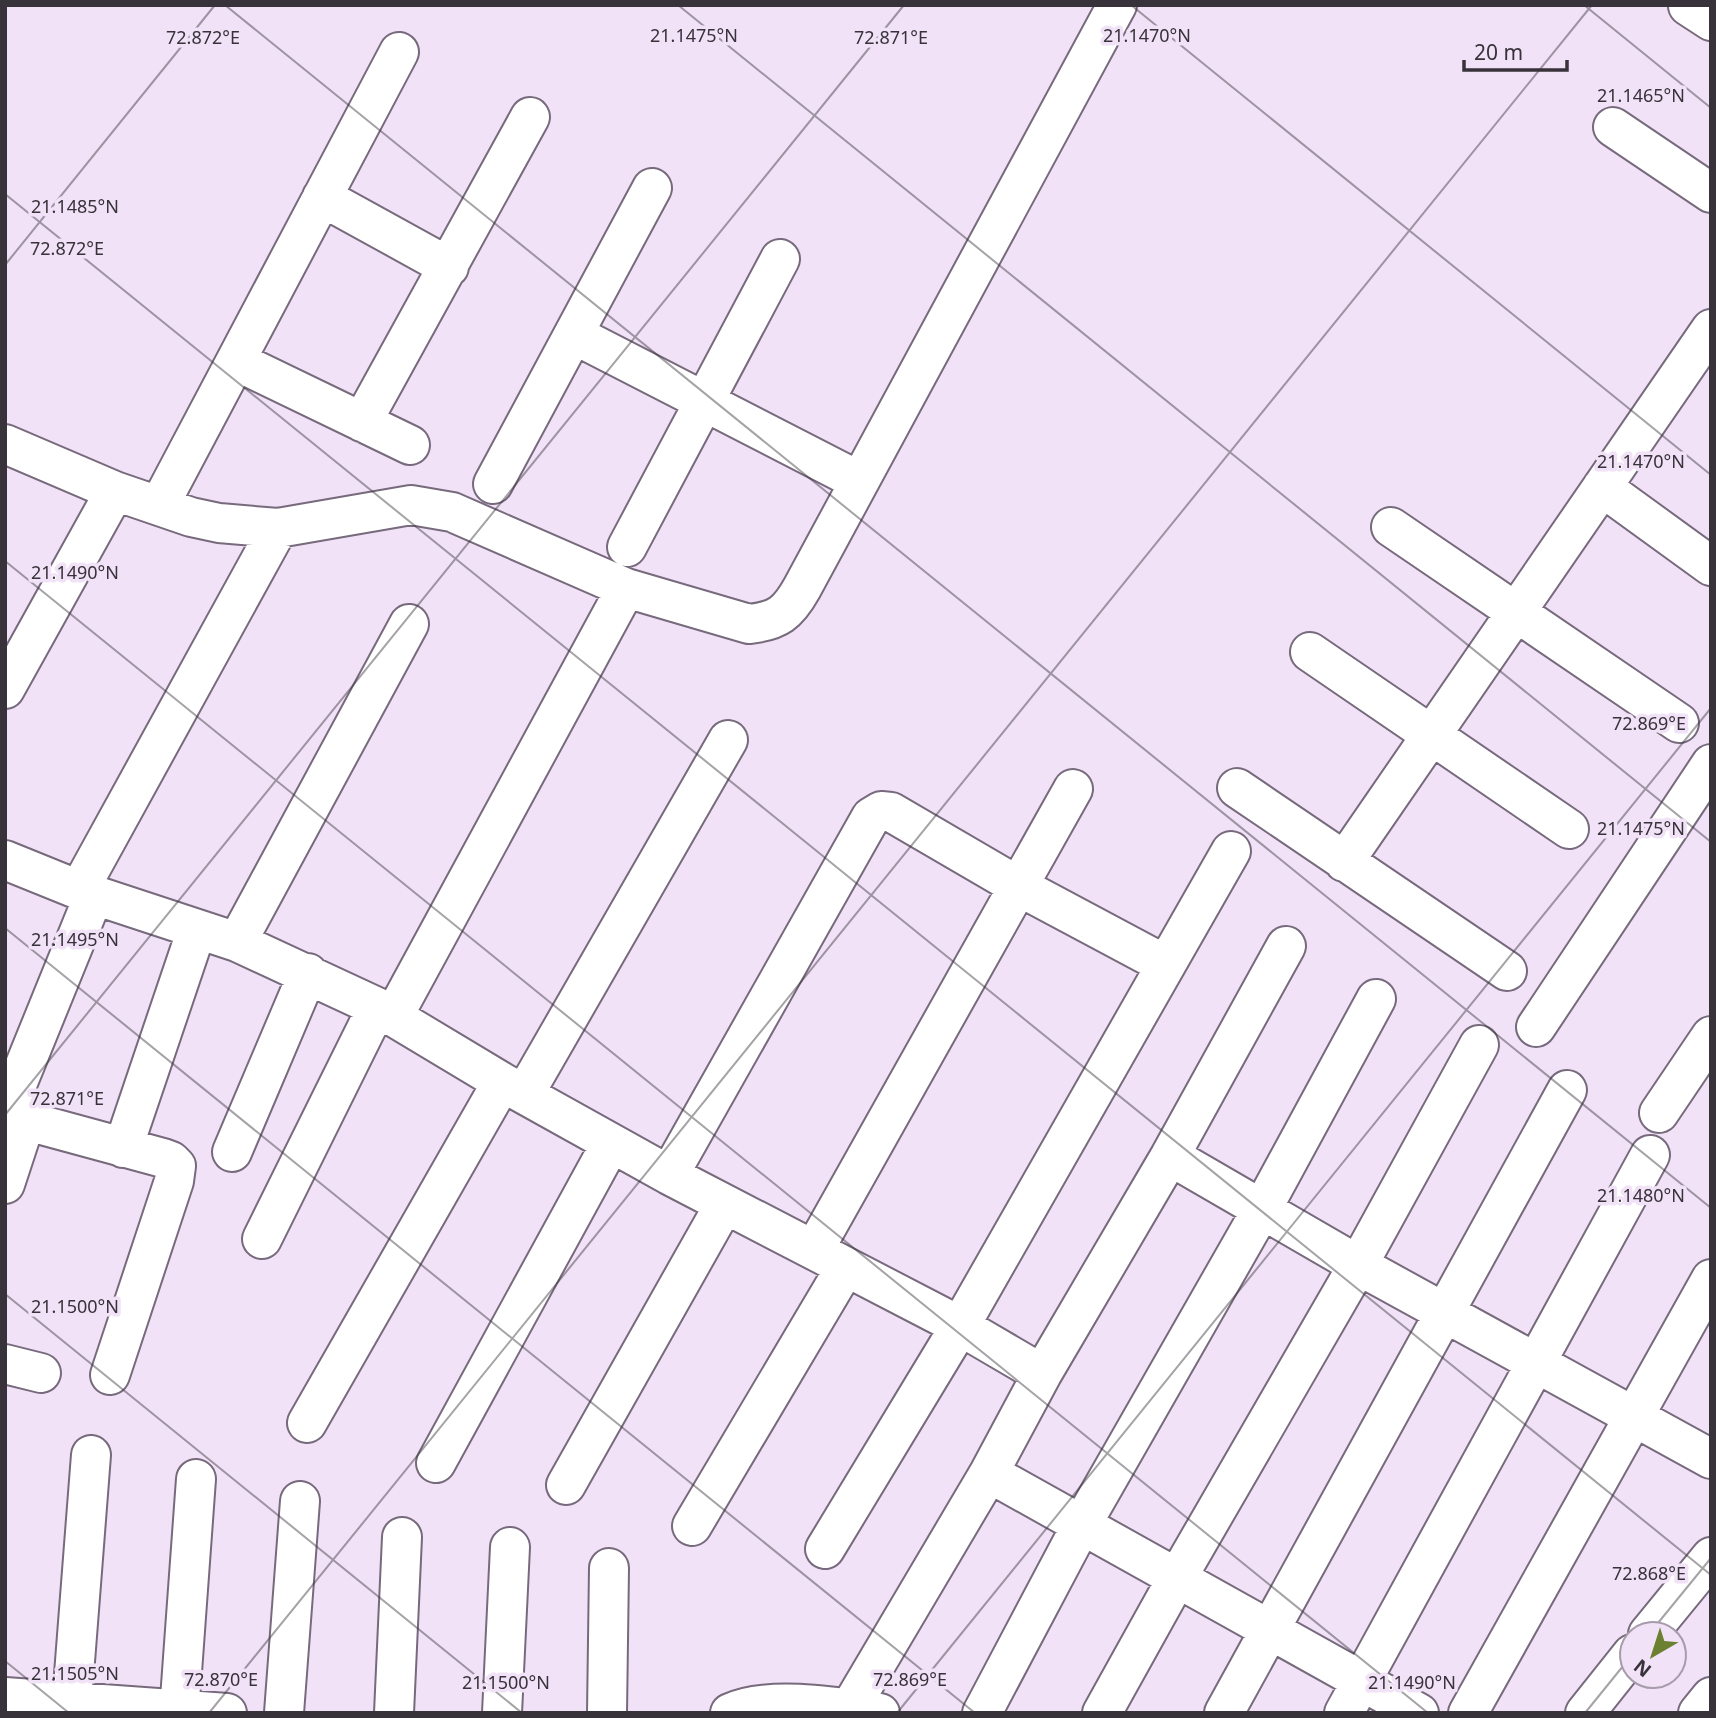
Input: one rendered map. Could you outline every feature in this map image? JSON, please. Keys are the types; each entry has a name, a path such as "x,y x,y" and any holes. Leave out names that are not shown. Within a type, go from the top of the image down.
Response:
{"street":[{"path":"5,444 115,491 191,517 219,523 278,528 411,505 452,512 626,588 749,624 767,622 784,613 794,601 1117,5"},
{"path":"159,506 398,52"},
{"path":"362,422 530,117"},
{"path":"1613,127 1711,193"},
{"path":"493,484 653,188"},
{"path":"322,197 449,267"},
{"path":"627,547 780,259"},
{"path":"575,335 859,481"},
{"path":"1344,862 1602,487 1704,353"},
{"path":"236,361 410,445"},
{"path":"1602,487 1711,566"},
{"path":"5,689 115,491"},
{"path":"1391,527 1679,723"},
{"path":"5,1184 12,1116 87,892 278,528"},
{"path":"262,1240 385,1012 626,588"},
{"path":"237,942 409,624"},
{"path":"1310,652 1569,830"},
{"path":"307,1423 728,740"},
{"path":"1536,1027 1711,764"},
{"path":"1237,788 1507,971"},
{"path":"692,1526 1018,886 1073,789"},
{"path":"668,1175 871,817 881,811 891,812 1018,886 1166,965"},
{"path":"825,1549 960,1326 1231,851"},
{"path":"5,860 87,892 237,942 308,973 385,1012 668,1175 960,1326 1042,1374"},
{"path":"123,1148 197,929"},
{"path":"730,1713 769,1703 865,1710 1042,1374 1170,1156 1286,946"},
{"path":"232,1152 308,973"},
{"path":"982,1713 1082,1524 1262,1209 1377,999"},
{"path":"1659,1113 1711,1036"},
{"path":"1102,1713 1358,1265 1479,1045"},
{"path":"1224,1713 1567,1090"},
{"path":"12,1116 171,1161 176,1166 176,1174 110,1375"},
{"path":"436,1463 611,1143"},
{"path":"1353,1697 1650,1155"},
{"path":"1170,1156 1358,1265 1711,1459"},
{"path":"566,1485 724,1205"},
{"path":"1468,1713 1711,1279"},
{"path":"71,1707 91,1455"},
{"path":"989,1473 1270,1630 1353,1697 1419,1713"},
{"path":"179,1711 196,1479"},
{"path":"284,1713 300,1501"},
{"path":"394,1713 402,1537"},
{"path":"502,1713 510,1547"},
{"path":"1659,1620 1711,1557"},
{"path":"607,1713 609,1569"},
{"path":"1584,1713 1618,1671"},
{"path":"5,1697 71,1707 226,1713"},
{"path":"1698,1713 1711,1697"}]}
